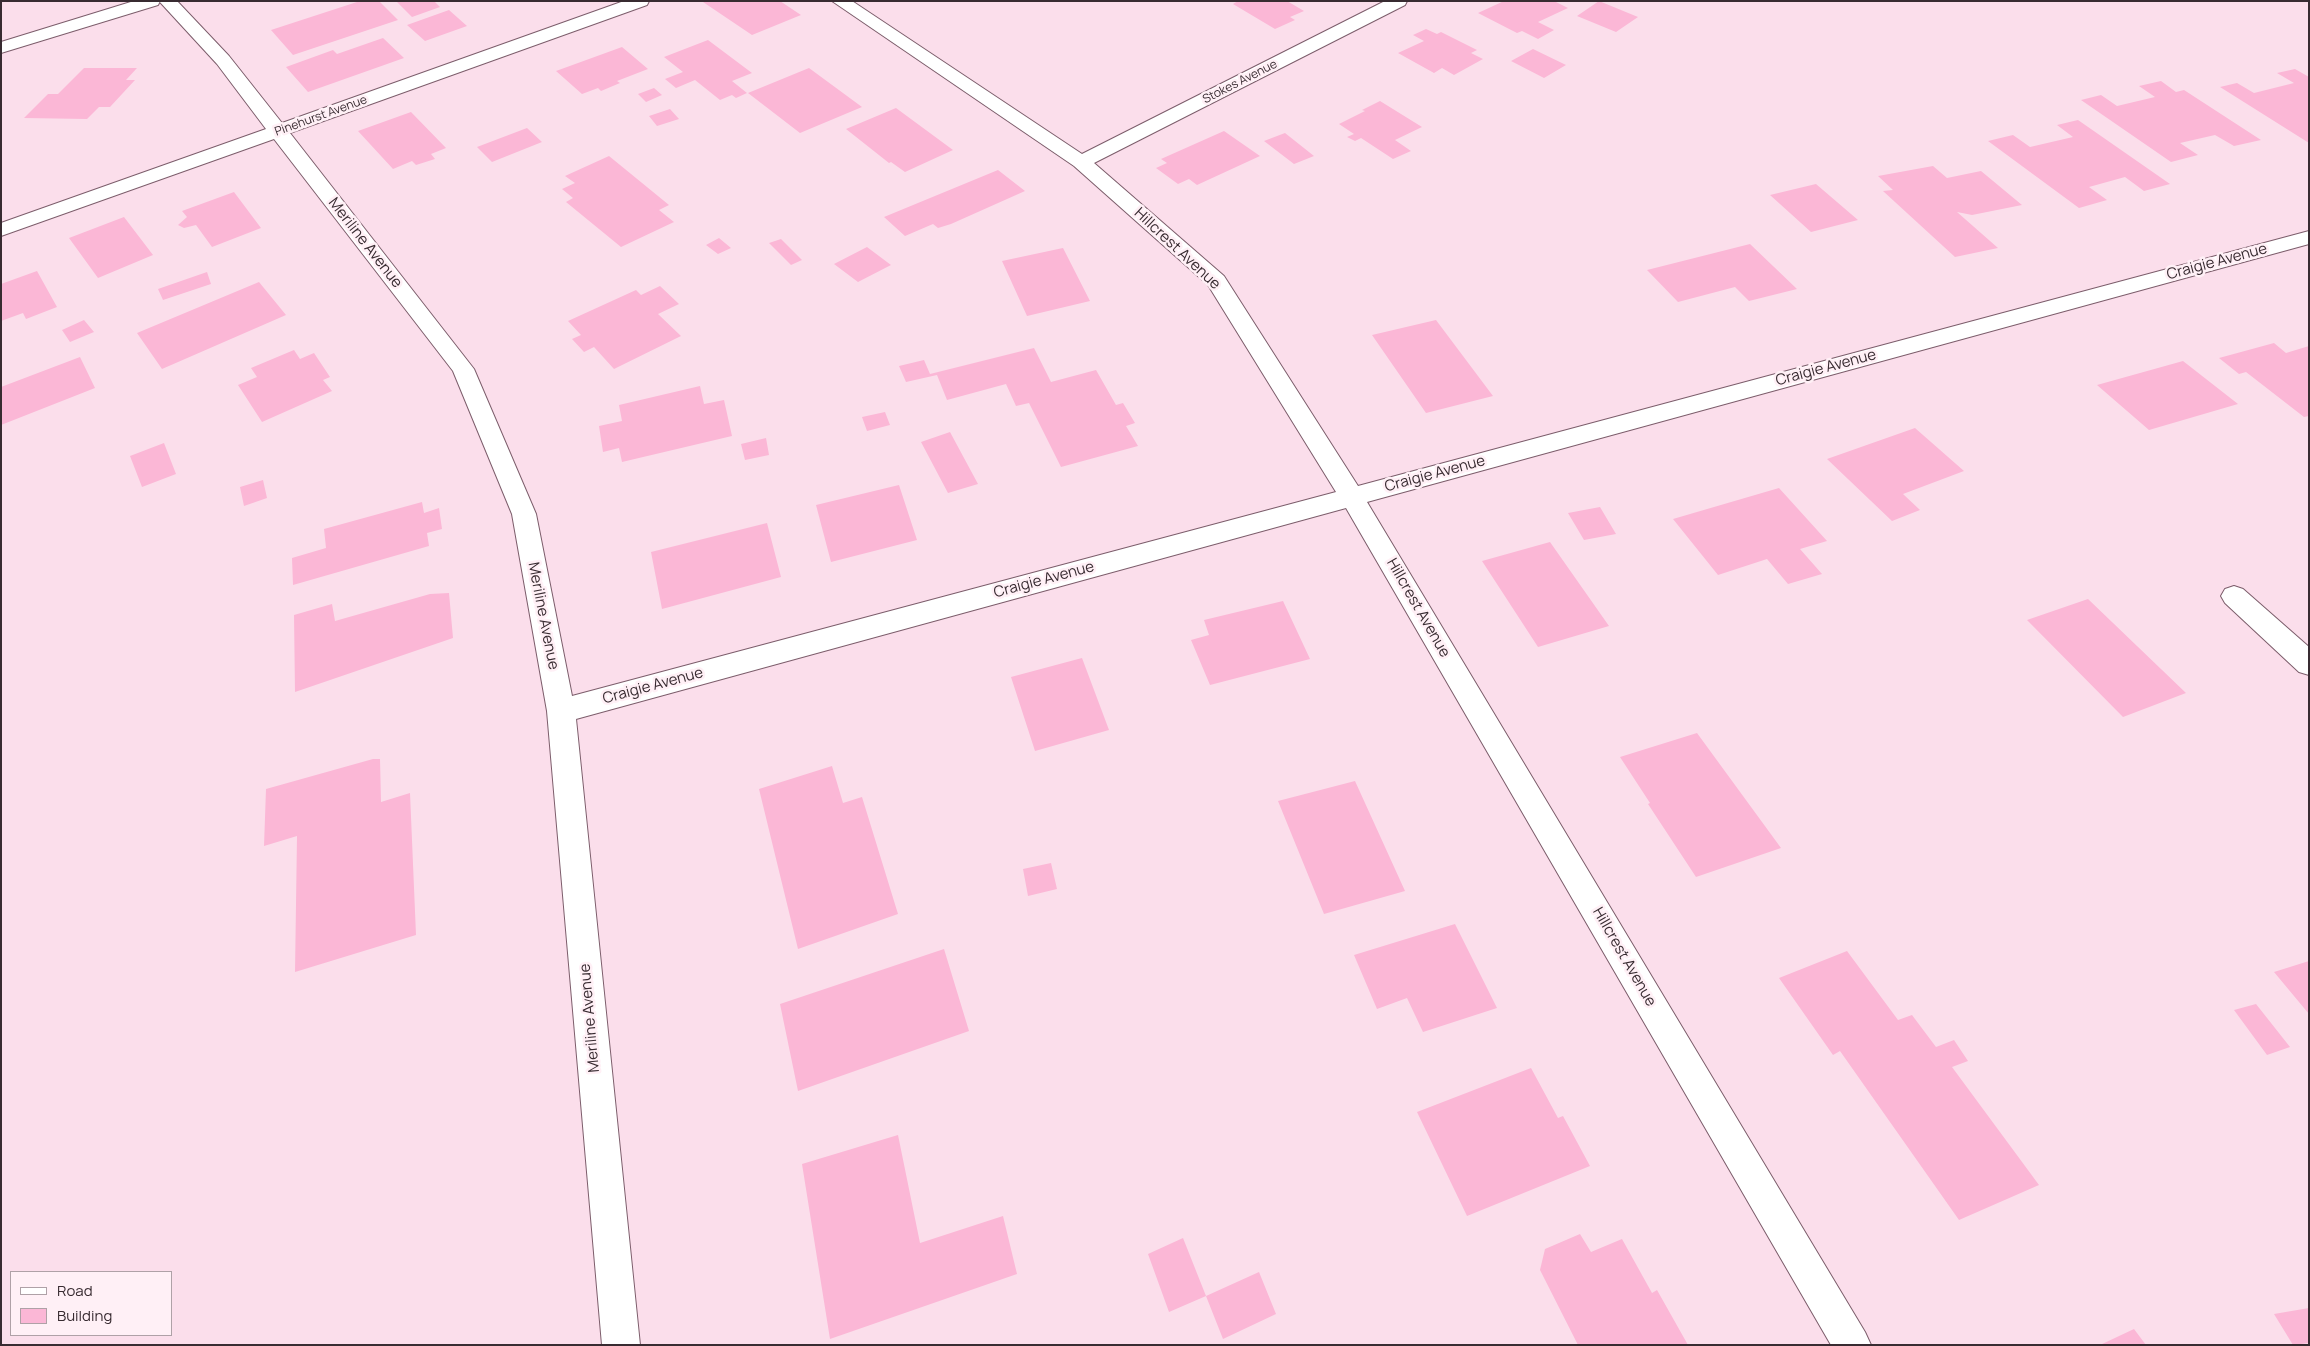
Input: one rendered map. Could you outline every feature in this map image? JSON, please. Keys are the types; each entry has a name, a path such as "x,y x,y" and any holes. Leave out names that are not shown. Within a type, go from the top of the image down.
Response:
{"street":[{"path":"1,48 152,1"},
{"name":"Meriline Avenue","path":"167,1 222,60 463,369 524,514 561,711 621,1345"},
{"name":"Pinehurst Avenue","path":"1,230 640,1"},
{"name":"Hillcrest Avenue","path":"840,1 1081,162 1216,281 1352,496 1852,1345"},
{"name":"Stokes Avenue","path":"1081,162 1399,1"},
{"name":"Craigie Avenue","path":"561,711 2309,237"},
{"path":"2234,596 2309,664"}],"building":[{"path":"360,1 379,1 398,20 293,55 271,30"},
{"path":"434,1 440,7 412,17 397,2"},
{"path":"780,1 801,15 752,35 703,2"},
{"path":"1238,1 1287,1 1304,11 1290,17 1295,20 1275,29 1233,4"},
{"path":"1504,1 1554,1 1568,8 1538,22 1554,30 1538,39 1522,31 1517,33 1478,13"},
{"path":"1599,1 1638,17 1616,32 1577,16"},
{"path":"449,10 467,26 425,41 407,25"},
{"path":"1426,29 1437,34 1441,32 1477,50 1471,53 1483,59 1454,75 1442,68 1434,73 1398,53 1424,41 1413,35"},
{"path":"383,38 404,58 308,92 286,67 333,50 337,54"},
{"path":"708,40 752,73 732,81 747,93 736,98 732,95 720,100 695,80 676,88 665,79 683,72 664,57"},
{"path":"622,47 648,69 617,81 620,83 601,91 598,88 582,94 556,71"},
{"path":"1533,49 1566,65 1544,78 1511,61"},
{"path":"84,68 137,68 126,80 135,80 110,107 99,107 87,119 24,118 48,94 58,94"},
{"path":"809,68 862,107 800,133 748,93"},
{"path":"2295,69 2309,77 2309,143 2220,87 2237,83 2254,93 2294,83 2277,73"},
{"path":"2161,81 2176,92 2184,90 2261,140 2234,146 2215,135 2180,143 2198,155 2171,162 2081,100 2101,95 2117,106 2155,97 2139,86"},
{"path":"654,88 662,95 646,102 638,94"},
{"path":"1380,101 1422,127 1395,140 1411,151 1393,159 1361,138 1355,141 1347,137 1354,134 1339,124"},
{"path":"896,108 953,150 905,172 891,162 889,163 846,129"},
{"path":"670,109 679,119 657,126 649,116"},
{"path":"411,112 446,148 431,154 435,159 416,165 412,161 393,169 358,131"},
{"path":"2078,120 2170,184 2144,191 2125,177 2089,187 2107,200 2079,208 1988,141 2013,135 2030,147 2073,137 2057,125"},
{"path":"527,128 542,142 492,162 477,147"},
{"path":"1224,131 1260,156 1197,185 1189,179 1178,184 1156,168 1167,163 1161,159"},
{"path":"1285,133 1314,156 1294,164 1264,141"},
{"path":"609,156 669,205 659,210 674,222 621,247 566,202 573,198 562,189 575,183 565,176"},
{"path":"1933,166 1947,178 1981,171 2022,205 1972,215 1957,212 1998,248 1955,257 1883,191 1893,190 1878,176"},
{"path":"998,170 1025,191 951,224 938,228 933,224 905,236 884,217"},
{"path":"1816,184 1858,220 1811,232 1770,195"},
{"path":"234,192 261,228 212,247 196,225 184,228 178,225 187,217 182,211"},
{"path":"124,217 153,255 98,278 69,238"},
{"path":"719,238 731,248 718,254 706,245"},
{"path":"781,239 802,260 791,265 769,243"},
{"path":"1750,244 1797,289 1749,301 1735,287 1678,302 1647,270"},
{"path":"867,247 891,265 858,282 834,264"},
{"path":"1063,248 1090,301 1027,316 1002,261"},
{"path":"37,271 57,307 26,319 23,313 1,321 1,284"},
{"path":"207,272 211,284 163,300 158,289"},
{"path":"259,282 286,315 162,369 137,333"},
{"path":"660,286 679,304 658,314 681,336 614,369 594,347 584,352 572,339 581,335 568,321 636,290 641,295"},
{"path":"84,320 94,332 70,342 62,330"},
{"path":"1436,320 1493,396 1426,413 1372,335"},
{"path":"2274,343 2286,353 2309,346 2309,416 2304,417 2246,372 2239,374 2219,358"},
{"path":"1034,348 1051,382 1096,370 1116,405 1123,403 1135,423 1126,426 1138,446 1061,467 1029,403 1016,406 1006,384 947,400 937,375 906,382 899,366 924,360 930,374"},
{"path":"294,350 300,359 314,353 330,377 323,380 332,391 262,422 238,385 257,377 251,368"},
{"path":"80,357 95,388 1,425 1,387"},
{"path":"2183,361 2238,404 2149,430 2097,385"},
{"path":"700,386 704,404 724,400 732,436 622,462 619,448 603,452 599,426 622,421 619,405"},
{"path":"885,412 890,425 867,431 862,417"},
{"path":"1915,428 1964,471 1903,494 1920,510 1892,521 1827,459"},
{"path":"950,432 978,484 948,493 921,442"},
{"path":"766,438 769,455 745,460 741,444"},
{"path":"164,443 176,474 142,487 130,456"},
{"path":"263,480 267,498 244,506 240,487"},
{"path":"899,485 917,540 831,562 816,505"},
{"path":"1779,488 1827,541 1800,549 1822,574 1788,584 1767,559 1718,575 1673,519"},
{"path":"422,502 424,513 439,508 442,529 427,533 429,546 293,585 292,558 326,548 324,529"},
{"path":"1600,507 1616,534 1584,540 1568,513"},
{"path":"767,523 781,577 662,609 651,552"},
{"path":"1550,542 1609,626 1538,647 1482,561"},
{"path":"449,593 453,638 295,692 294,615 332,604 335,621 430,594"},
{"path":"2088,599 2186,693 2123,717 2027,620"},
{"path":"1283,601 1310,659 1210,685 1191,640 1209,635 1204,620"},
{"path":"1082,658 1109,730 1035,751 1011,677"},
{"path":"1697,733 1781,848 1696,877 1620,757"},
{"path":"373,759 380,759 381,802 410,793 416,935 295,972 297,836 264,846 266,789"},
{"path":"832,766 843,803 862,797 898,914 798,949 759,789"},
{"path":"1355,781 1405,891 1324,914 1278,801"},
{"path":"1051,863 1057,889 1028,896 1023,869"},
{"path":"1455,924 1497,1008 1423,1032 1407,998 1377,1009 1354,955"},
{"path":"944,949 969,1031 798,1091 780,1004"},
{"path":"1847,951 1898,1020 1912,1015 1936,1047 1954,1040 1968,1061 1952,1067 2039,1185 1959,1220 1840,1051 1833,1055 1779,978"},
{"path":"2309,961 2309,1014 2274,972"},
{"path":"2256,1004 2290,1047 2267,1055 2234,1010"},
{"path":"1531,1068 1558,1118 1563,1116 1590,1166 1467,1216 1417,1112"},
{"path":"898,1135 920,1243 1003,1216 1017,1274 830,1339 802,1164"},
{"path":"1580,1234 1591,1252 1622,1239 1652,1293 1657,1290 1688,1345 1578,1345 1540,1270 1545,1249"},
{"path":"1183,1238 1206,1296 1169,1312 1148,1254"},
{"path":"1259,1272 1276,1314 1223,1339 1206,1296"},
{"path":"2309,1308 2309,1343 2293,1345 2274,1314"},
{"path":"2134,1329 2146,1345 2100,1345"}]}
